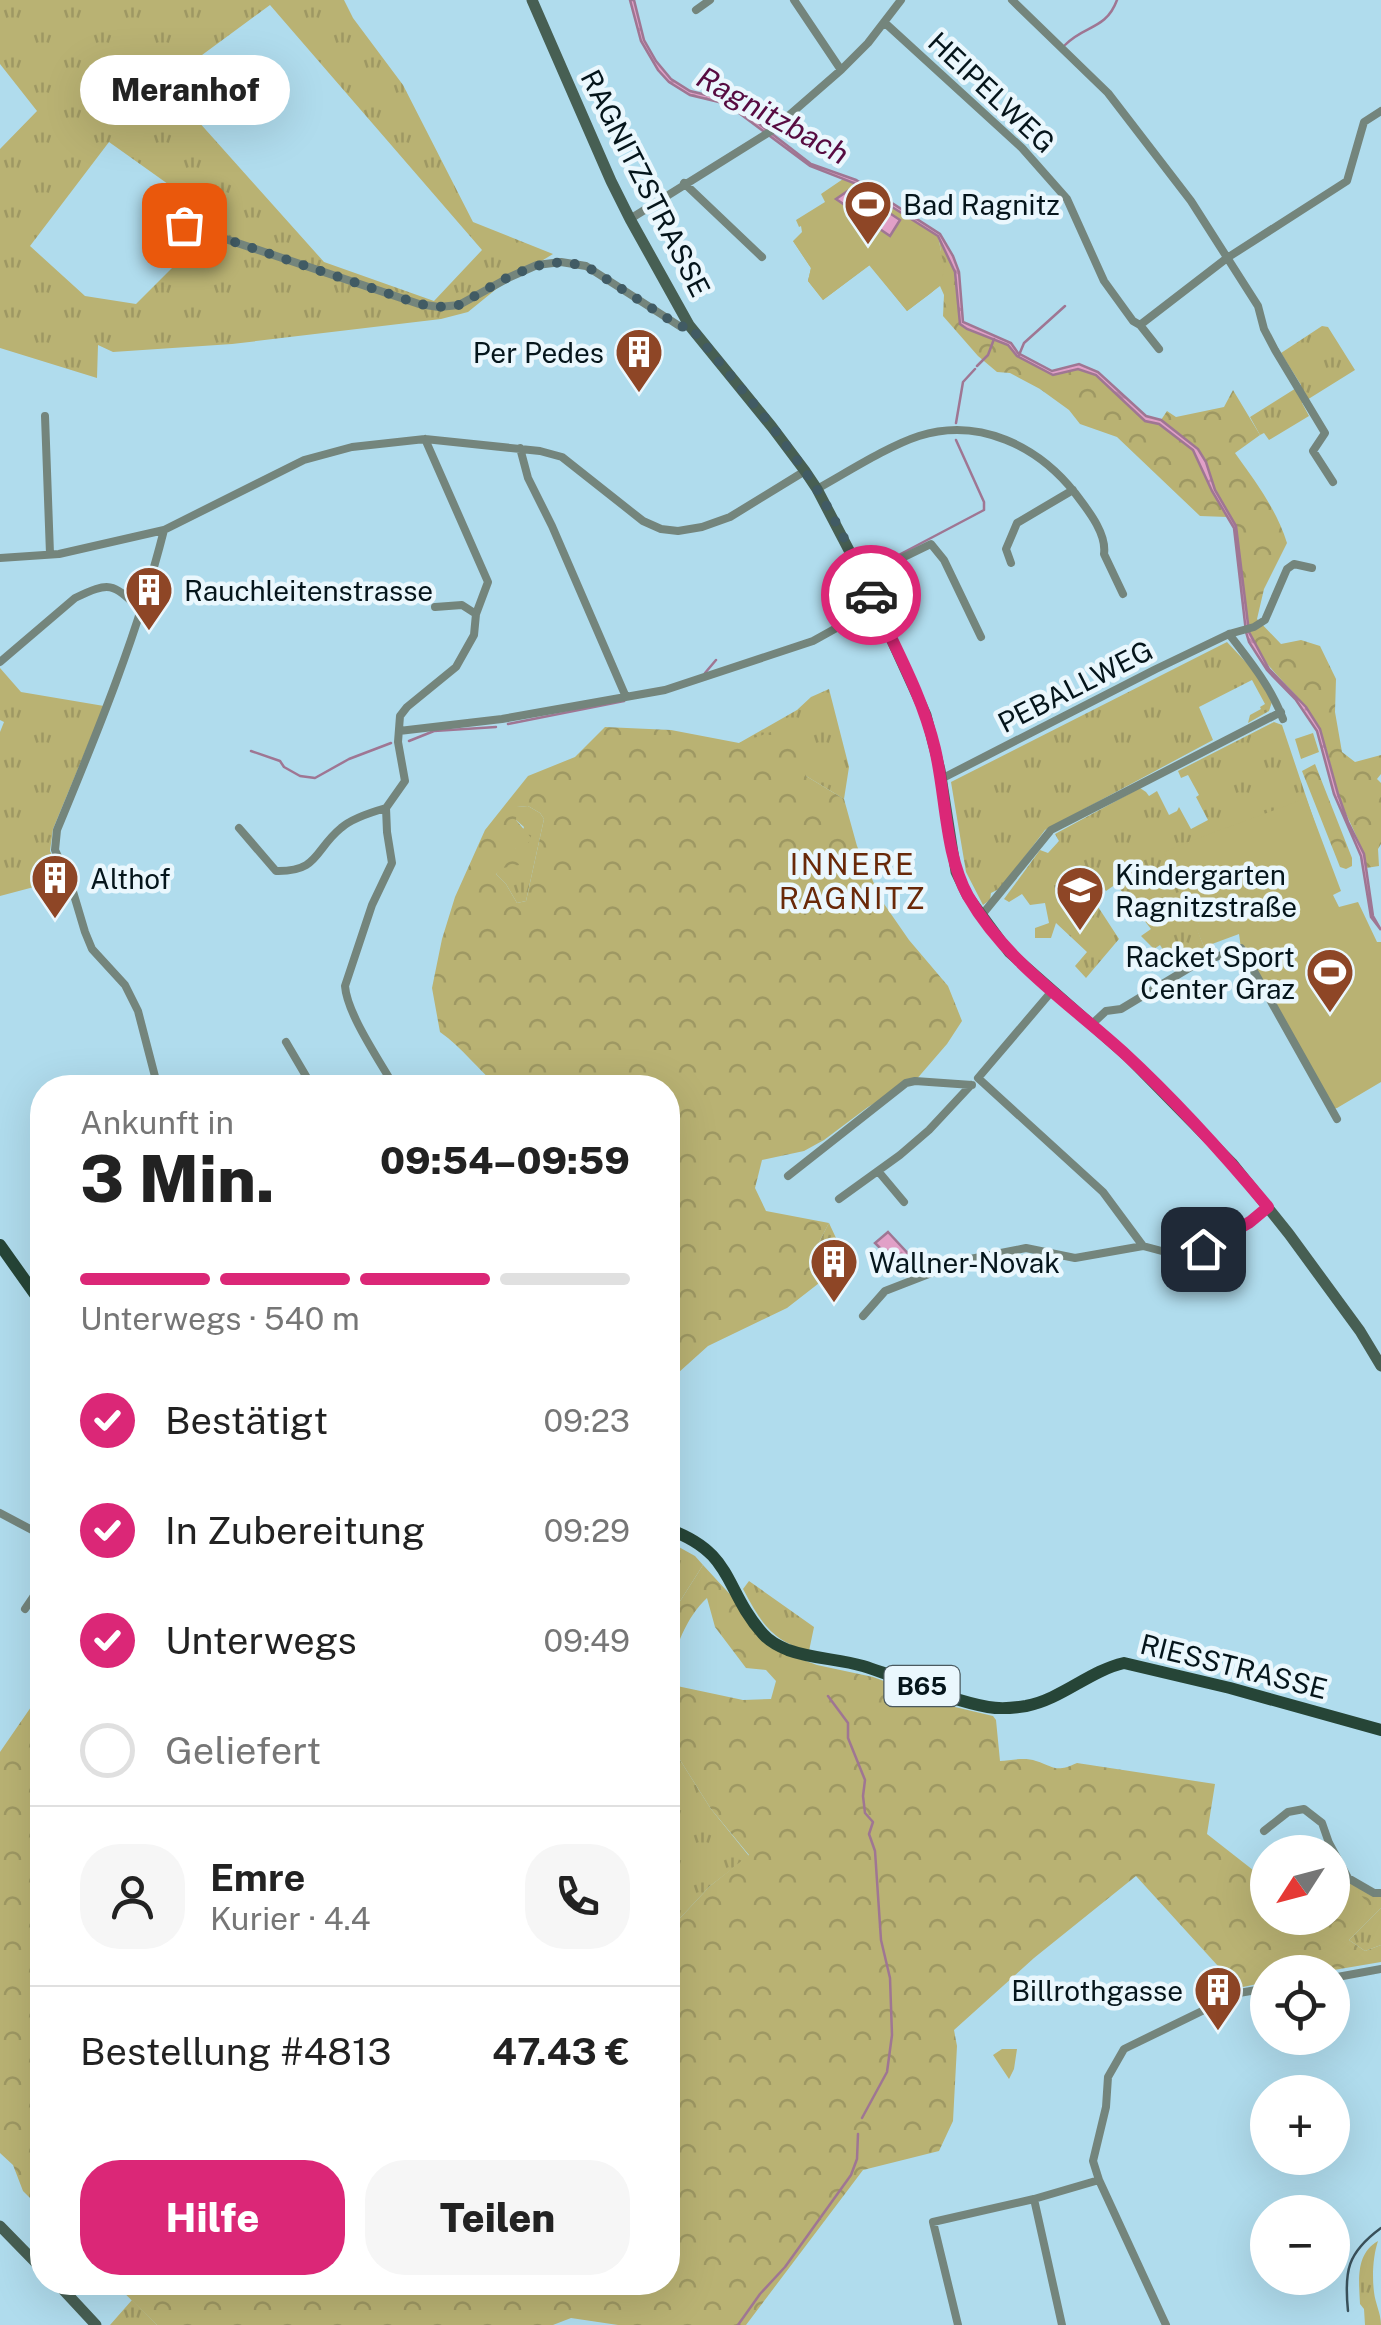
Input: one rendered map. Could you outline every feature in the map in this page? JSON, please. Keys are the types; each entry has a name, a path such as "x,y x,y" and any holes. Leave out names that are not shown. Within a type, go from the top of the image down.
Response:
{"main road":[{"name":"RAGNITZSTRASSE","path":"532,0 590,138 689,325 805,471 876,606 922,702 941,779 956,872 981,916 1010,952 1155,1082 1232,1164 1360,1331 1381,1366"},
{"path":"0,1245 30,1287"},
{"name":"RIESSTRASSE","path":"680,1535 699,1542 712,1554 772,1643 802,1654 857,1664 965,1702 993,1708 1030,1705 1107,1667 1124,1663 1381,1730"},
{"path":"0,2226 30,2256"},
{"path":"68,2295 96,2325"}],"street":[{"path":"696,10 710,0"},
{"path":"794,0 841,70"},
{"path":"630,219 771,132 868,43 900,0"},
{"path":"1012,0 1108,93 1191,201 1258,306 1274,350 1325,433 1314,451 1333,482"},
{"name":"HEIPELWEG","path":"884,22 1022,148 1067,199 1104,282 1158,349"},
{"path":"1140,324 1227,258 1347,181 1364,122 1381,112"},
{"path":"684,184 762,257"},
{"path":"184,225 419,304 439,307 459,305 536,266 562,262 586,266 681,327 689,325"},
{"path":"45,416 50,554"},
{"path":"816,489 910,439 933,432 960,430 994,435 1020,445 1050,466 1072,490 1102,536 1104,554 1122,594"},
{"path":"0,558 94,547 164,530 304,460 352,447 425,439 520,448 562,457 643,521 678,531 730,517 805,471"},
{"path":"239,828 276,871 295,872 315,860 342,827 386,808 405,781 398,742 400,716 456,667 474,635 476,614 488,582 425,439"},
{"path":"520,448 528,478 626,697"},
{"path":"1011,563 1006,549 1017,524 1072,490"},
{"path":"155,1075 138,1011 125,985 92,950 55,850 57,830 142,611 164,530"},
{"path":"862,578 932,544 944,560 981,637"},
{"name":"PEBALLWEG","path":"941,779 1229,634 1254,627 1266,620 1287,569 1294,564 1312,568"},
{"path":"0,662 75,598 89,591 107,585 119,589 142,611"},
{"path":"435,607 462,606 476,614"},
{"path":"399,731 502,719 665,690 813,641 876,606"},
{"path":"981,916 1052,830 1282,716 1259,674 1229,634"},
{"path":"386,808 392,863 372,905 345,992 388,1075"},
{"path":"1092,1024 1106,1010 1121,1009 1194,964 1241,948 1337,1120"},
{"path":"838,1199 930,1130 1052,991"},
{"path":"286,1042 305,1075"},
{"path":"788,1176 906,1084 975,1082 1103,1192 1143,1246"},
{"path":"878,1171 904,1202"},
{"path":"863,1316 885,1291 965,1260 1026,1248 1076,1258 1143,1246 1173,1254 1203,1249 1268,1207"},
{"path":"0,1513 30,1529"},
{"path":"25,1609 30,1602"},
{"path":"1264,1831 1288,1812 1304,1809 1322,1822 1348,1878 1381,1893"},
{"path":"1350,1975 1381,1969"},
{"path":"1166,2325 1098,2180 1093,2161 1106,2107 1108,2078 1124,2050 1250,1991"},
{"path":"958,2325 933,2222 1034,2200 1098,2180"},
{"path":"1034,2200 1062,2325"}],"green space":[{"path":"0,0 344,0 403,85 473,222 553,254 500,286 468,312 441,319 232,344 113,352 98,345 97,378 0,348 0,149 37,111 0,64","holes":["270,5 482,250 434,301 324,262 164,83","109,142 175,189 185,255 136,304 85,296 30,246"]},
{"name":"Bad Ragnitz","path":"843,179 938,236 943,265 941,281 907,311 869,265 823,300 808,281 811,268 793,241 802,232 796,220 825,202 821,194"},
{"path":"938,236 956,272 961,324 1008,345 1017,356 1053,375 1078,369 1096,375 1145,421 1159,424 1193,450 1228,517 1200,516 1117,437 1080,424 1069,410 1040,389 1010,373 997,372 943,316 944,295 940,286 907,311 870,265 823,300 808,281 811,268 793,241 941,251"},
{"path":"1322,326 1328,327 1355,370 1302,403 1309,416 1269,440 1264,433 1260,435 1250,417 1301,385 1281,353"},
{"path":"1233,390 1260,435 1235,453 1271,507 1287,543 1264,589 1257,619 1281,644 1301,640 1320,646 1336,679 1335,712 1342,752 1355,762 1381,755 1381,774 1377,779 1381,783 1379,866 1366,868 1316,722 1262,657 1249,632 1236,526 1215,490 1206,462 1198,449 1161,420 1167,411 1176,417 1224,407"},
{"path":"1227,642 1257,674 1272,702 1269,711 1248,723 1250,715 1265,704 1252,680 1199,707 1213,740 1045,830 1001,888 991,893 990,900 983,905 966,872 951,782"},
{"path":"0,668 21,692 104,706 53,829 50,851 64,879 0,896 0,732 4,722 0,720"},
{"path":"829,689 849,767 844,799 739,743"},
{"path":"1274,722 1282,725 1320,838 1175,872 1202,949 1172,964 1160,945 1154,949 1141,936 1151,929 1116,884 1106,891 1103,887 1091,896 1119,939 1086,978 1075,966 1087,952 1056,923 1051,938 1035,938 1035,928 1049,923 1045,903 1030,905 1022,894 1009,902 1004,899 1040,850 1048,853 1059,841 1055,834 1140,788 1149,796 1157,791 1169,815 1179,807 1191,829 1208,820 1188,775 1181,778 1178,771"},
{"path":"797,723 806,776 844,799 857,846 882,901 948,986 962,1021 915,1081 868,1107 804,1151 762,1160 755,1188 766,1211 829,1223 809,1261 823,1280 787,1308 708,1346 680,1371 680,1075 487,1075 440,1032 432,988 455,897 485,830 528,776 575,757 605,727 671,730 739,743","holes":["528,806 544,819 526,901 517,903 496,874 503,868 519,865 515,849 532,839 516,820 517,807"]},
{"path":"1313,733 1319,752 1301,759 1295,739"},
{"path":"1315,764 1352,858 1352,866 1346,869 1340,867 1302,771"},
{"path":"1306,798 1341,891 1333,895 1339,907 1358,902 1377,942 1381,942 1381,1082 1332,1109 1241,948 1239,934 1204,947 1164,852"},
{"path":"528,806 544,819 526,901 517,903 496,874 515,849 524,827 516,820 516,807"},
{"path":"829,1223 843,1253 823,1280 809,1261"},
{"path":"680,1548 703,1565 680,1601"},
{"path":"703,1565 784,1653 993,1716 1000,1761 1028,1759 1059,1768 1077,1763 1215,1784 1207,1834 1250,1868 1250,1935 1350,1935 1350,1882 1381,1892 1381,1908 1349,1940 1365,1951 1381,1945 1381,1962 1350,1967 1350,1955 1250,1955 1250,1986 1238,1988 1136,1876 1034,1958 954,2030 957,2046 953,2121 939,2151 863,2170 746,2325 618,2325 571,2318 553,2325 157,2325 126,2295 680,2295 680,1918 710,1886 749,1855 711,1809 680,1760 680,1687 743,1700 771,1699 776,1681 766,1670 746,1668 715,1627 707,1598 680,1640 680,1601"},
{"path":"749,1581 814,1627 809,1651 785,1642 768,1629 743,1589"},
{"path":"30,1708 30,2198 23,2191 13,2165 0,2153 0,1752"},
{"path":"680,1760 711,1809 749,1856 710,1886 680,1918"},
{"path":"1356,1889 1369,1905 1350,1921 1350,1894"},
{"path":"1381,1908 1381,1945 1365,1951 1349,1940"},
{"path":"1002,2049 1017,2049 1009,2079 993,2055"},
{"path":"1378,2241 1373,2279 1381,2325 1365,2325 1360,2304 1360,2269 1365,2253"},
{"path":"132,2300 157,2325 110,2325"}],"water":[{"name":"Ragnitzbach","path":"630,0 634,0 644,40 671,79 690,91 719,98 741,110 811,164 856,180 940,234 959,272 963,322 1011,343 1018,353 1052,371 1079,364 1098,372 1146,416 1161,420 1198,449 1236,526 1249,632 1269,669 1306,707 1320,729 1338,794 1364,854 1373,916 1381,930 1371,917 1361,856 1334,794 1317,731 1296,700 1267,670 1249,642 1234,528 1193,450 1159,424 1145,421 1096,375 1078,369 1053,375 1017,356 1008,345 960,324 955,272 938,236 854,183 810,166 739,113 719,102 690,95 669,82 641,41"},
{"path":"852,188 900,220 890,236 836,199"},
{"path":"888,1232 914,1260 906,1267 892,1260 875,1243"}],"waterway":[{"path":"1065,45 1107,17 1117,0"},
{"path":"1019,355 1024,343 1065,306"},
{"path":"977,366 988,355 994,339"},
{"path":"956,423 963,382 975,369"},
{"path":"893,558 984,510 956,440"},
{"path":"705,673 716,660"},
{"path":"508,724 624,701"},
{"path":"409,741 434,731 496,727"},
{"path":"251,751 280,761 300,776 315,778 349,759 391,743"},
{"path":"828,1696 848,1723 848,1738 865,1780 865,1813 873,1822 869,1834 875,1851 881,1940 890,1978 892,2035 887,2072 862,2118"},
{"path":"738,2325 851,2175 857,2159 858,2134"}],"tram line":[{"path":"1348,2311 1350,2264 1361,2246 1381,2228"}],"way so far":[{"path":"184,225 419,304 439,307 459,305 536,266 562,262 586,266 681,327 689,325 805,471 871,595"}],"place":[{"name":"Meranhof","path":"184,225"},
{"name":"Bad Ragnitz","path":"868,246"},
{"name":"Per Pedes","path":"639,394"},
{"name":"Rauchleitenstrasse","path":"149,632"},
{"name":"Althof","path":"55,920"},
{"name":"Kindergarten Ragnitzstraße","path":"1080,932"},
{"name":"Racket Sport Center Graz","path":"1330,1014"},
{"name":"Wallner-Novak","path":"834,1304"},
{"name":"Billrothgasse","path":"1218,2032"}],"district":[{"name":"INNERE RAGNITZ","path":"853,881"}],"route":[{"path":"871,595 922,702 940,770 956,872 967,895 1010,952 1155,1082 1268,1207 1203,1249"}]}
